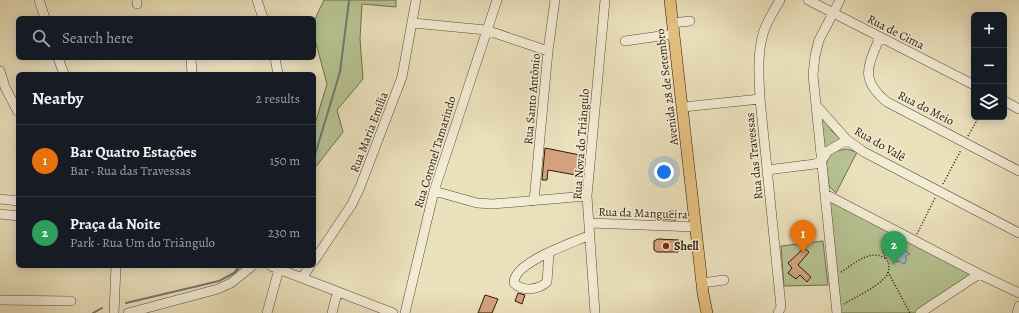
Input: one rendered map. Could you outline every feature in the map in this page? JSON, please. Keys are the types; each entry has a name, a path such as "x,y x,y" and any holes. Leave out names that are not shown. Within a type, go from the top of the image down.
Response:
{"main road":[{"name":"Avenida 28 de Setembro","path":"670,0 702,283 707,313"}],"street":[{"path":"39,0 44,16"},
{"path":"257,0 262,16"},
{"name":"Rua Maria Emília","path":"316,258 352,204 360,187 402,77 416,0"},
{"name":"Rua Coronel Tamarindo","path":"404,313 434,191 497,0"},
{"name":"Rua Santo Antônio","path":"534,201 548,52 555,0"},
{"name":"Rua Nova do Triângulo","path":"596,313 587,196 605,0"},
{"name":"Rua das Travessas","path":"778,313 782,307 760,99 760,51 763,32 780,0"},
{"name":"Rua de Cima","path":"808,0 972,84"},
{"path":"837,311 813,75 815,56 819,40 840,0"},
{"path":"626,41 673,28 690,21"},
{"path":"413,23 486,30 548,52"},
{"name":"Rua do Meio","path":"880,37 868,70 868,80 875,91 887,102 1019,171"},
{"path":"59,60 63,72"},
{"path":"191,60 192,72"},
{"path":"275,60 278,72"},
{"path":"0,71 16,107"},
{"path":"683,107 760,99"},
{"path":"1007,103 1019,109"},
{"name":"Rua do Valê","path":"816,105 846,140 864,152 1019,233"},
{"path":"767,170 812,165 822,160 828,151 846,140"},
{"path":"434,191 477,203 493,204 587,196"},
{"path":"825,194 979,274 1019,292"},
{"path":"0,199 16,201"},
{"path":"0,214 16,216"},
{"name":"Rua da Mangueira","path":"590,223 696,226"},
{"path":"549,253 547,282 532,289 518,287 514,283 516,274 531,262 549,253 590,235"},
{"path":"114,313 116,268"},
{"path":"128,313 218,289 231,284 250,268"},
{"path":"267,313 275,268 337,293 393,313"},
{"path":"302,278 309,268"},
{"path":"920,313 979,274"},
{"path":"702,283 724,280"},
{"path":"332,313 337,293"},
{"path":"0,300 71,301"},
{"path":"1017,313 1019,306"}],"path":[{"path":"914,239 977,120"},
{"path":"890,228 881,244 881,248 888,264 888,272 910,313"},
{"path":"834,277 872,255 880,255 885,258"},
{"path":"837,311 884,279 888,272"}],"green space":[{"path":"324,0 396,0 396,7 362,4 360,39 363,79 337,110 343,132 316,166 316,120 327,84 316,43 316,17"},
{"path":"820,112 832,131 842,141 823,152"},
{"path":"847,149 857,152 836,193 829,186 827,161 829,156 833,153"},
{"path":"828,198 974,275 916,313 839,313"},
{"path":"823,241 828,285 784,286 781,246"}],"water":[{"path":"904,250 910,254 906,256 906,262 904,264 899,261 897,262 892,253 896,251 899,254"}],"building":[{"path":"545,148 580,155 576,175 548,170 547,180 542,180"},
{"path":"675,211 676,220 655,219 654,213"},
{"name":"Shell","path":"658,239 679,240 678,252 657,252 654,250 654,241"},
{"path":"804,248 809,252 798,265 811,277 807,282 800,275 796,279 788,273 792,268 788,263"},
{"path":"518,293 525,295 522,304 515,301"},
{"path":"485,295 498,299 492,313 478,313"}],"waterway":[{"path":"316,151 340,72 349,1"},
{"path":"126,303 219,281 234,273 238,268"},
{"path":"93,313 102,308"}],"place":[{"name":"Shell","path":"666,246"},
{"name":"Bar Quatro Estações","path":"803,253"},
{"name":"Praça da Noite","path":"894,264"}]}
